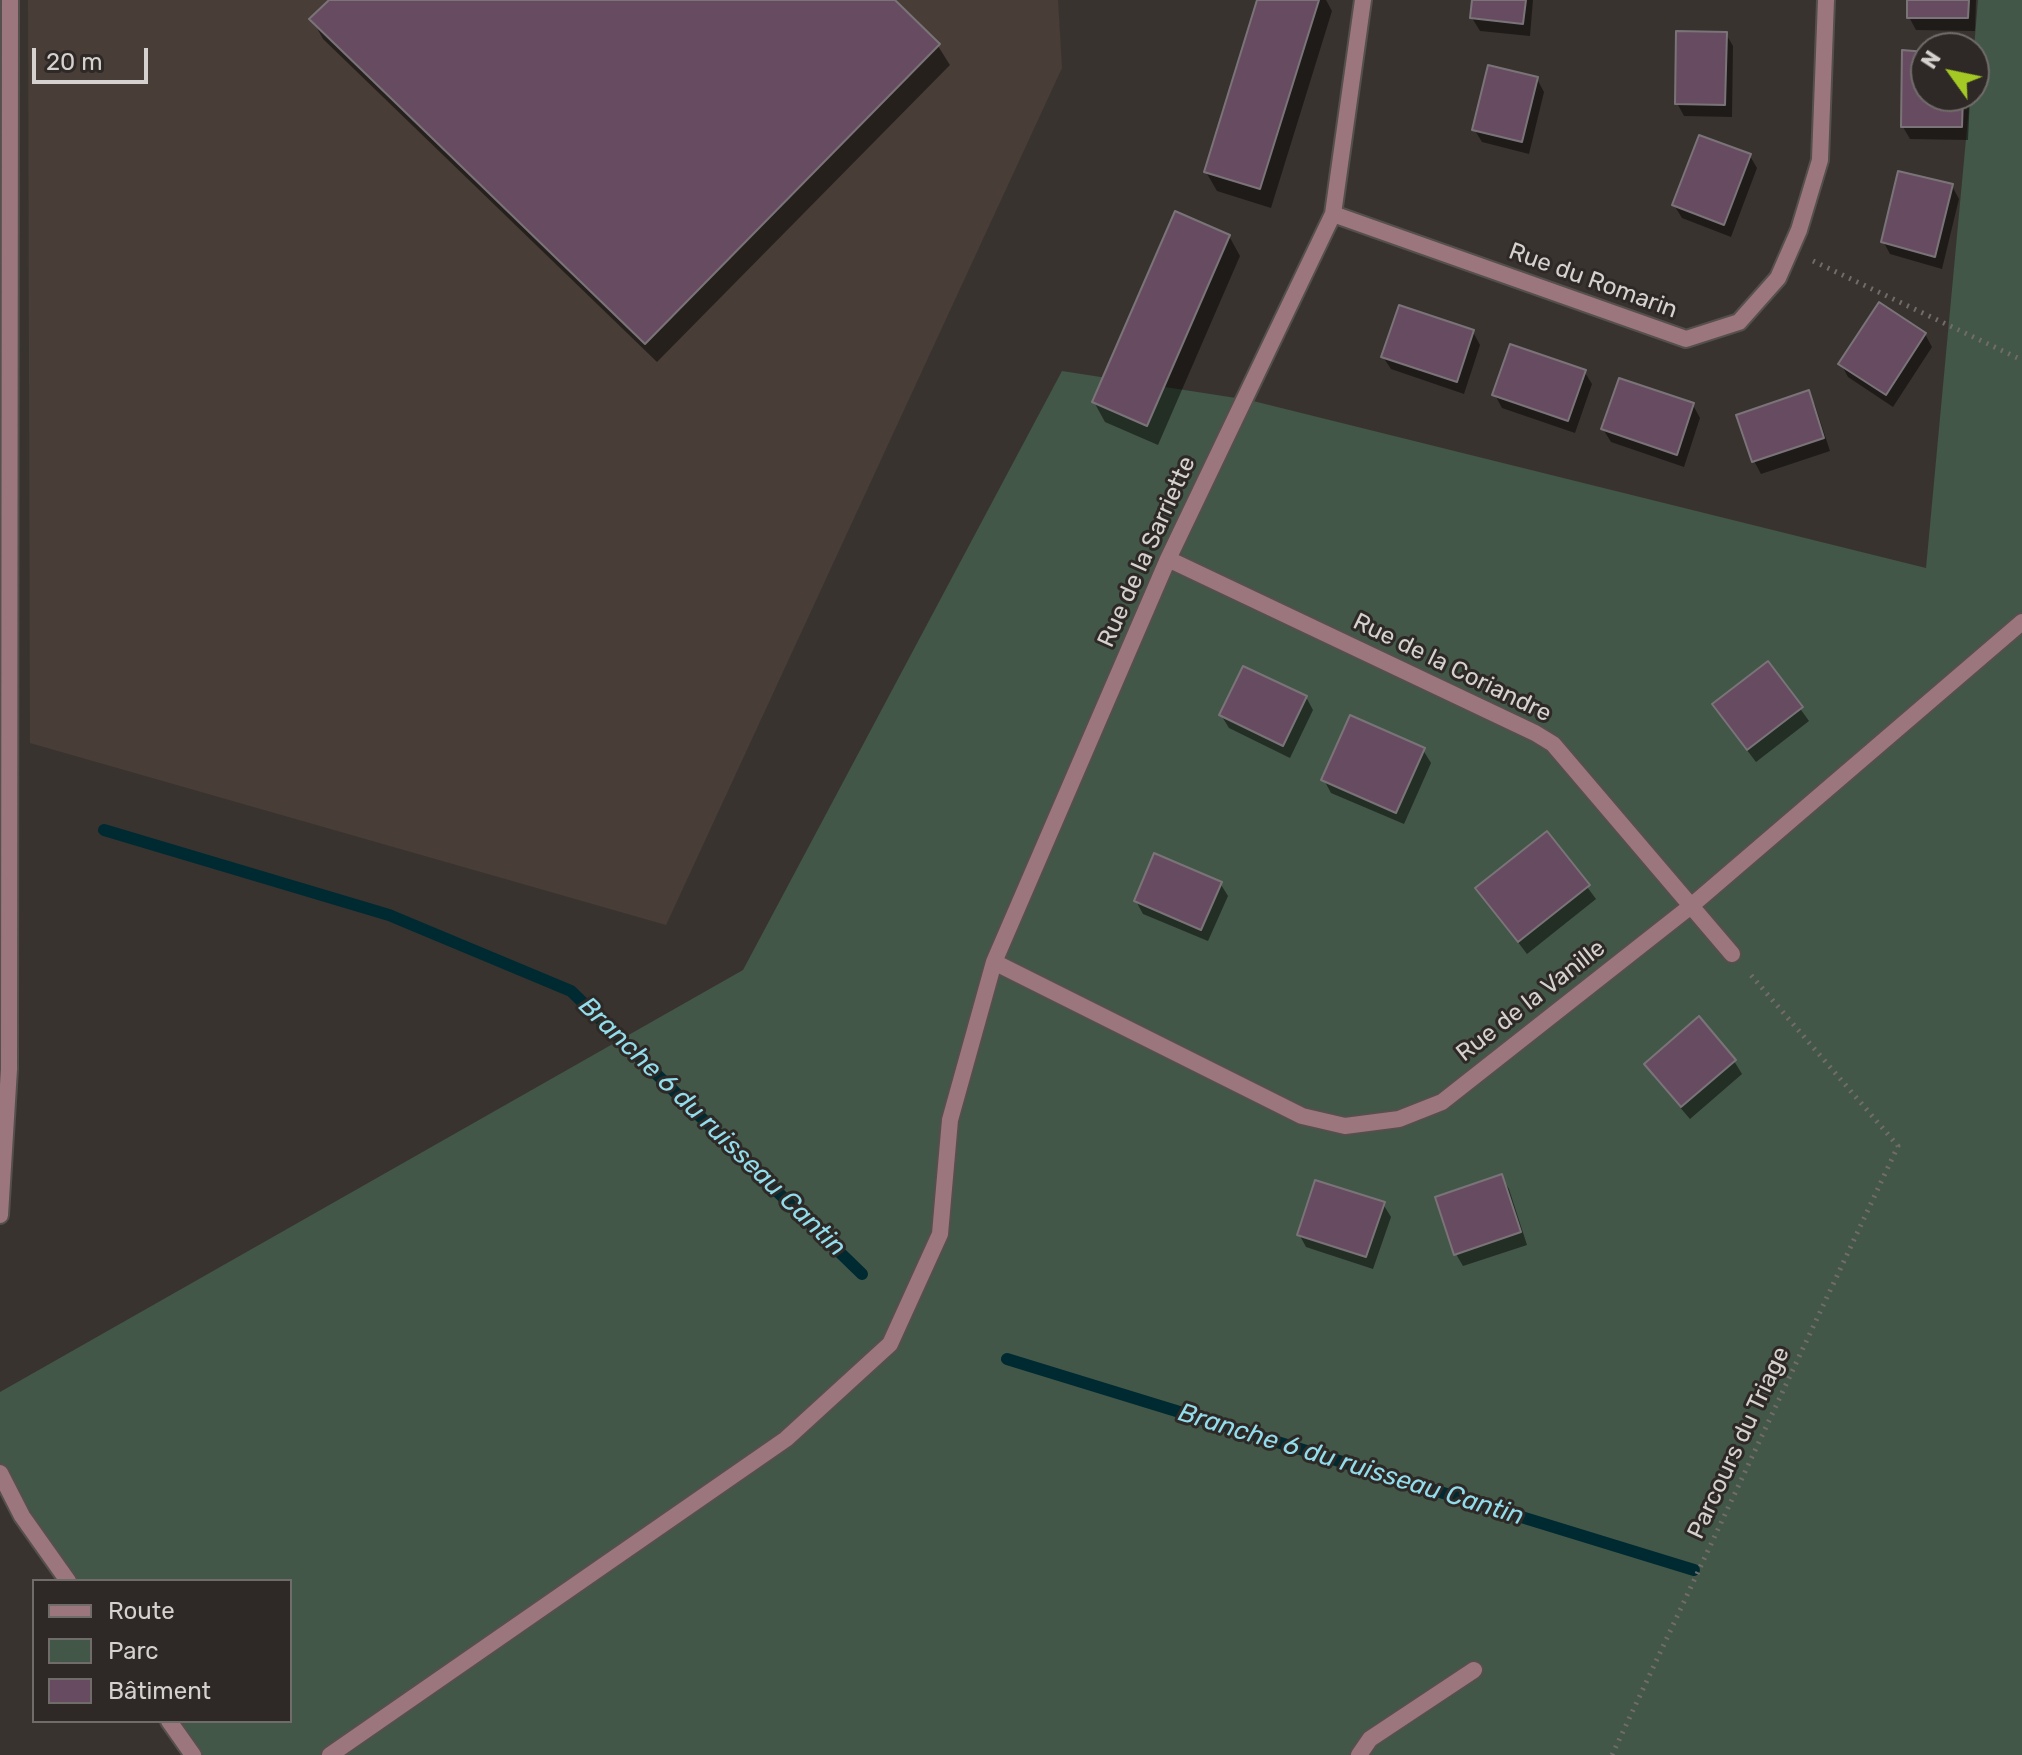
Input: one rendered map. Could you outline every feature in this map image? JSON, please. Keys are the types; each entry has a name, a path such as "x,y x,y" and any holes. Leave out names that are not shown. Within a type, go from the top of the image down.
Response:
{"street":[{"path":"0,1215 9,1069 10,0"},
{"name":"Rue de la Sarriette","path":"330,1755 786,1439 890,1344 940,1234 950,1120 994,962 1168,559 1333,214 1363,0"},
{"name":"Rue du Romarin","path":"1333,214 1686,339 1739,322 1778,278 1799,230 1820,160 1826,0"},
{"name":"Rue de la Coriandre","path":"1168,559 1553,744 1732,954"},
{"name":"Rue de la Vanille","path":"994,962 1302,1116 1345,1126 1399,1119 1442,1102 1691,906 2022,622"},
{"path":"0,1473 22,1516 67,1579"},
{"path":"1359,1755 1370,1739 1474,1670"},
{"path":"170,1723 193,1755"}],"path":[{"path":"1790,250 2022,360"},
{"name":"Parcours du Triage","path":"1612,1755 1898,1146 1732,954"}],"shaded area":[{"path":"28,0 1058,0 1062,68 666,925 30,743"}],"green space":[{"path":"1978,0 2022,0 2022,1755 193,1755 170,1723 292,1723 292,1579 67,1579 0,1473 0,1392 743,970 1062,371 1249,400 1926,568 1969,112 1990,112 1990,32 1975,32"}],"building":[{"path":"329,0 895,0 940,44 645,344 309,19"},
{"path":"1257,0 1319,0 1260,189 1204,172"},
{"path":"1472,0 1526,0 1523,24 1470,18"},
{"path":"1907,0 1969,0 1968,18 1907,18"},
{"path":"1676,31 1727,32 1725,105 1675,104"},
{"path":"1902,50 1910,51 1910,112 1962,112 1962,127 1901,127"},
{"path":"1488,65 1538,77 1522,142 1472,130"},
{"path":"1699,135 1751,154 1724,225 1672,205"},
{"path":"1898,171 1953,184 1935,257 1881,242"},
{"path":"1175,211 1230,235 1147,426 1092,402"},
{"path":"1879,302 1926,333 1886,395 1838,364"},
{"path":"1399,305 1474,330 1457,382 1381,357"},
{"path":"1510,344 1586,370 1568,421 1492,395"},
{"path":"1619,378 1694,403 1677,455 1601,429"},
{"path":"1809,390 1824,438 1752,462 1736,415"},
{"path":"1768,661 1803,707 1747,750 1712,704"},
{"path":"1243,666 1307,696 1283,746 1219,715"},
{"path":"1350,715 1425,748 1396,813 1321,780"},
{"path":"1547,831 1590,885 1518,942 1475,888"},
{"path":"1154,853 1222,882 1201,930 1134,901"},
{"path":"1699,1016 1736,1060 1681,1107 1644,1064"},
{"path":"1502,1174 1521,1232 1454,1255 1435,1197"},
{"path":"1315,1180 1385,1202 1366,1257 1297,1235"}],"waterway":[{"name":"Branche 6 du ruisseau Cantin","path":"104,830 389,915 571,991 862,1274"},
{"name":"Branche 6 du ruisseau Cantin","path":"1007,1359 1694,1570"}]}
